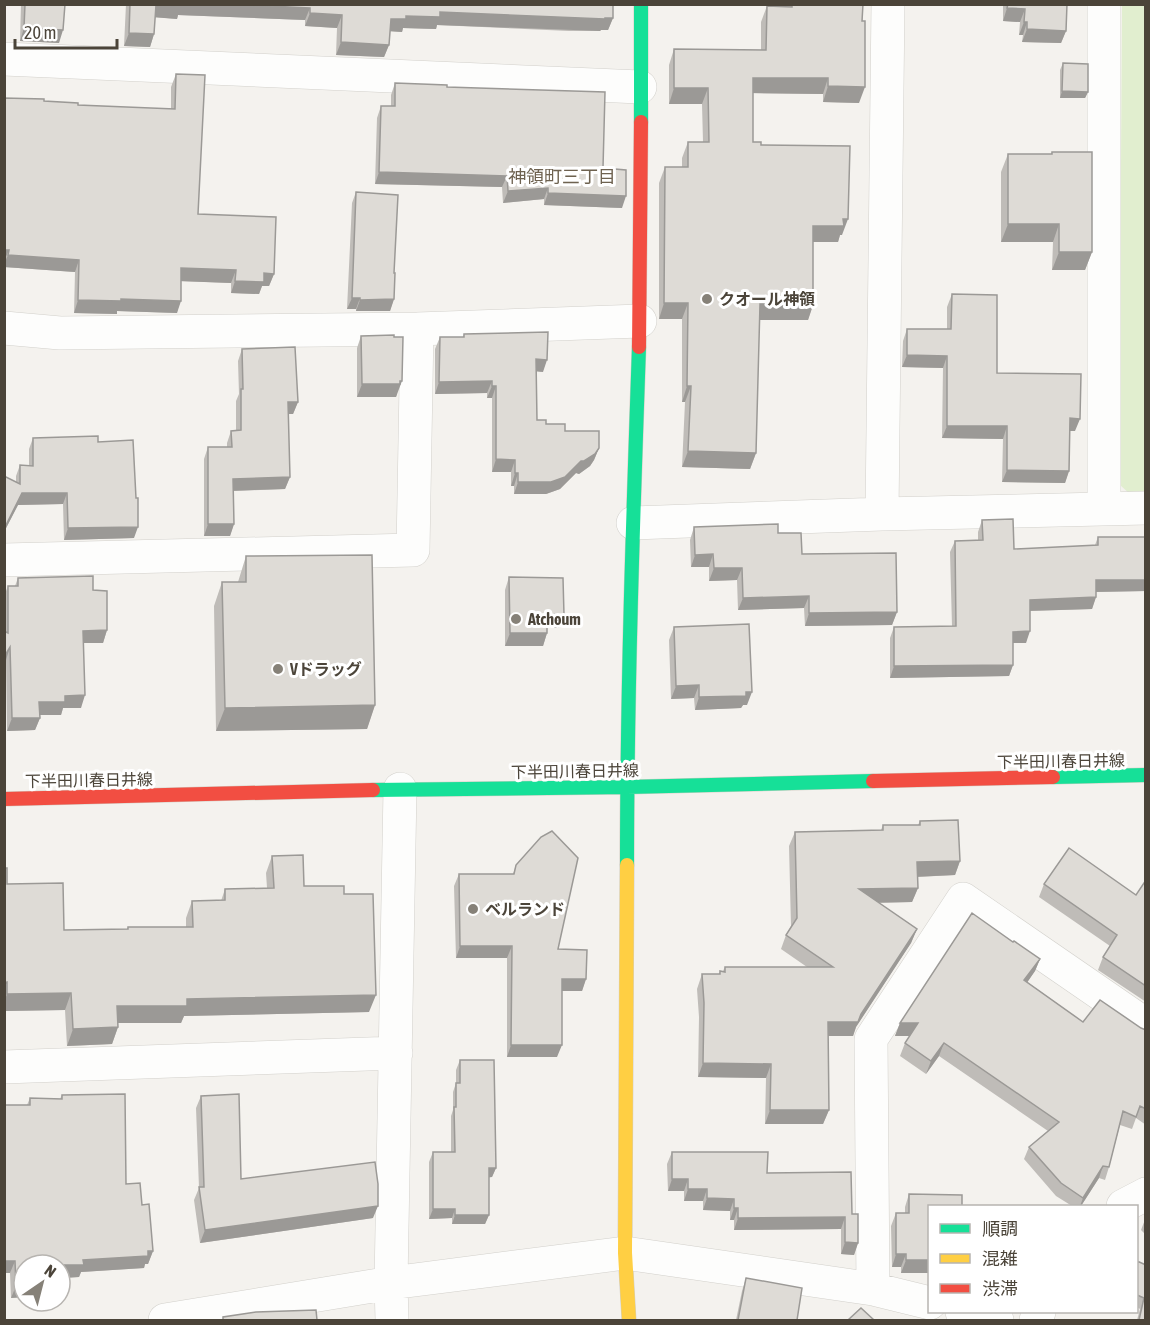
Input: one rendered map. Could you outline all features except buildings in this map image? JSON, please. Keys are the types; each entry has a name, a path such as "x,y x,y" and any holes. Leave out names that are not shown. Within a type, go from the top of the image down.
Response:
{"street":[{"path":"628,1320 625,1253 627,787 640,321 641,4"},
{"path":"882,514 888,4"},
{"path":"1104,4 1104,509"},
{"path":"4,59 640,87"},
{"path":"4,328 60,333 417,329 640,321"},
{"path":"4,560 413,550 417,329"},
{"path":"633,523 1146,508"},
{"name":"下半田川春日井線","path":"4,799 1146,775"},
{"path":"393,1320 400,789"},
{"path":"873,1288 871,1039 963,899 1146,1025"},
{"path":"4,1067 396,1053"},
{"path":"1125,1205 1146,1194"},
{"path":"165,1320 392,1283 625,1253 873,1288 928,1302"},
{"path":"970,1313 997,1320"}],"green space":[{"path":"1122,5 1145,5 1145,495 1131,495 1119,484"}],"traffic: fast":[{"path":"641,4 641,122"},
{"path":"627,865 629,671 639,347"},
{"path":"1053,777 1146,775"},
{"path":"373,790 873,781"}],"traffic: slow":[{"path":"627,865 625,1253 629,1320"}],"traffic: jam":[{"path":"639,347 641,122"},
{"path":"873,781 1053,777"},
{"path":"4,799 373,790"}],"place":[{"name":"クオール神領","path":"707,299"},
{"name":"Atchoum","path":"516,619"},
{"name":"Vドラッグ","path":"278,669"},
{"name":"ベルランド","path":"473,909"}],"district":[{"name":"神領町三丁目","path":"562,176"}]}
